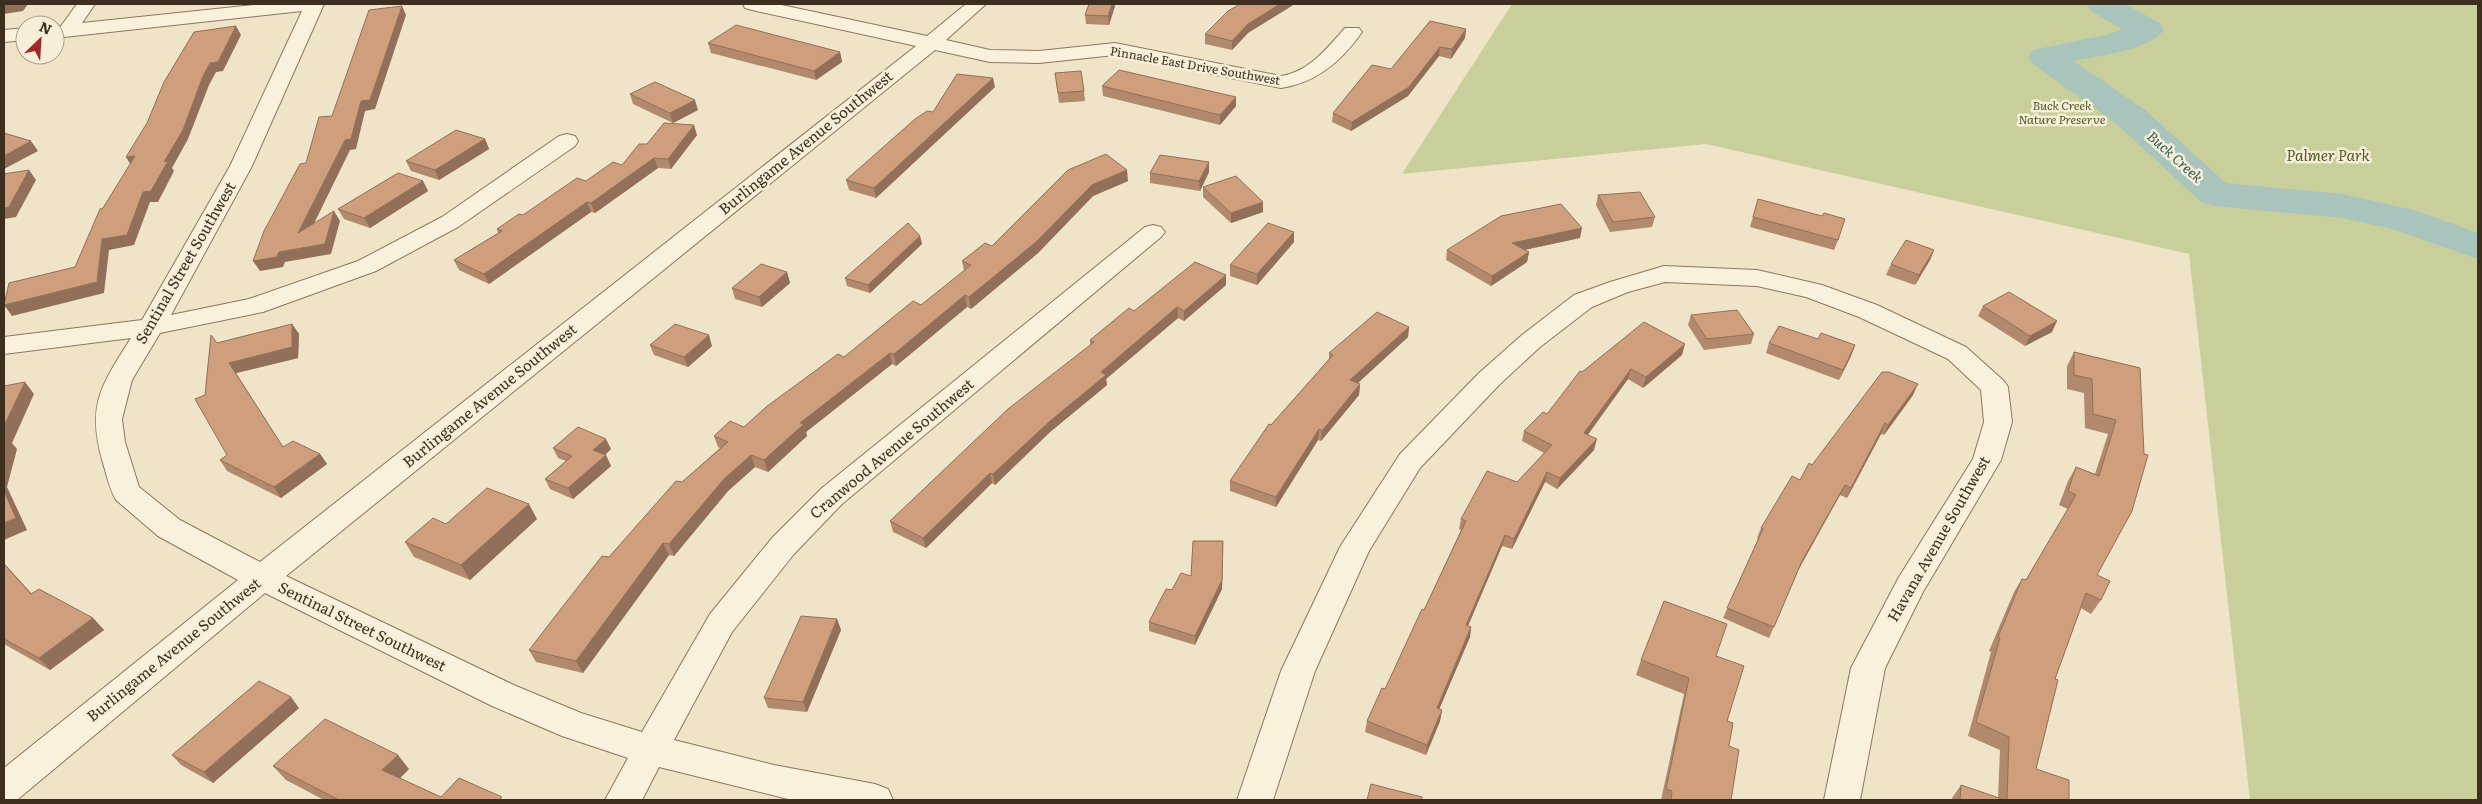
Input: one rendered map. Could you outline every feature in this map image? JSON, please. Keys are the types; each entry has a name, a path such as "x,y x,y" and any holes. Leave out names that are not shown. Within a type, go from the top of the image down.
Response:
{"street":[{"path":"65,27 86,4"},
{"path":"65,31 314,4"},
{"name":"Sentinal Street Southwest","path":"314,4 241,166 151,327 118,380 108,419 111,442 126,492 169,528 262,578 504,696 574,726 650,750 774,781 875,800"},
{"name":"Burlingame Avenue Southwest","path":"4,789 262,578 977,4"},
{"name":"Pinnacle East Drive Southwest","path":"765,5 929,44 990,56 1039,58 1115,49 1266,79 1295,81 1316,70 1352,32"},
{"path":"4,345 151,327 254,306 367,266 450,222 567,141"},
{"name":"Cranwood Avenue Southwest","path":"624,800 720,623 783,546 832,496 1153,232"},
{"name":"Havana Avenue Southwest","path":"1255,800 1298,671 1355,547 1410,461 1489,379 1531,341 1584,301 1619,287 1664,274 1704,274 1757,278 1813,291 1868,311 1957,353 1994,387 1998,422 1987,460 1910,586 1868,668 1842,800"}],"green space":[{"name":"Palmer Park","path":"1512,4 2478,4 2478,800 2250,800 2189,254 1706,144 1402,174"}],"building":[{"path":"1089,4 1112,4 1108,16 1085,15"},
{"path":"1240,4 1280,4 1248,24 1232,41 1205,34 1228,11"},
{"path":"402,6 370,100 361,101 351,139 345,140 298,233 334,211 325,244 279,252 277,257 253,261 264,231 300,164 306,163 319,117 332,116 369,10"},
{"path":"1430,21 1466,29 1452,49 1440,47 1409,87 1352,122 1333,113 1372,65 1391,69"},
{"path":"736,25 840,52 814,71 708,43"},
{"path":"236,26 218,62 210,63 203,76 183,130 164,162 168,161 151,191 143,192 127,235 102,239 97,282 4,305 9,283 75,267 100,209 103,208 135,156 126,157 147,123 164,82 194,32"},
{"path":"1119,70 1236,97 1220,115 1102,86"},
{"path":"1081,71 1084,91 1058,93 1055,73"},
{"path":"957,74 993,78 874,188 846,180 915,119 927,111 933,112"},
{"path":"655,82 695,100 670,113 630,94"},
{"path":"664,123 694,125 668,159 654,158 591,203 587,202 484,274 454,260 502,231 497,229 519,214 523,215 577,178 586,181 613,162 622,165 639,144 647,144"},
{"path":"456,130 485,139 435,170 406,161"},
{"path":"4,133 31,141 4,156"},
{"path":"1106,154 1127,170 1092,185 1036,242 969,297 965,295 894,354 890,353 800,423 804,424 764,460 751,455 724,479 669,544 663,543 576,661 529,650 602,556 609,557 676,481 682,482 728,442 714,436 730,421 744,427 766,407 838,354 844,357 913,301 921,305 971,265 962,261 985,243 992,246 1068,170"},
{"path":"1160,155 1209,162 1199,181 1150,173"},
{"path":"29,170 9,207 4,208 4,174"},
{"path":"398,173 423,181 364,218 338,209"},
{"path":"1236,176 1263,202 1231,213 1203,187"},
{"path":"1640,192 1655,217 1613,222 1598,195"},
{"path":"1758,199 1822,216 1824,213 1845,219 1838,240 1753,217"},
{"path":"1561,204 1582,228 1512,243 1529,252 1492,276 1447,250 1501,216"},
{"path":"908,223 920,236 868,285 845,278"},
{"path":"1268,223 1294,232 1257,274 1230,265"},
{"path":"1906,240 1934,250 1919,275 1891,264"},
{"path":"1195,262 1226,275 1184,311 1177,307 1101,372 1106,375 1049,422 993,474 990,473 923,538 890,521 1008,409 1094,342 1090,340 1129,308 1134,311"},
{"path":"761,264 787,272 759,297 732,288"},
{"path":"2009,292 2057,321 2030,336 1983,306"},
{"path":"1737,310 1754,334 1707,339 1691,315"},
{"path":"1377,312 1409,327 1350,380 1360,384 1322,431 1319,429 1276,497 1230,481 1269,424 1271,425 1333,355 1329,353"},
{"path":"1644,322 1685,344 1646,377 1631,369 1584,433 1597,439 1560,478 1547,472 1514,539 1505,535 1466,625 1471,627 1437,708 1442,710 1427,745 1367,721 1382,688 1385,689 1422,609 1424,610 1466,521 1461,519 1487,471 1517,482 1552,445 1524,431 1543,412 1547,414 1580,371 1582,372"},
{"path":"292,324 292,347 229,363 283,447 293,441 320,454 274,487 220,460 227,455 195,399 205,395 211,335 217,343"},
{"path":"675,324 709,335 684,357 650,345"},
{"path":"1779,326 1818,339 1821,333 1855,345 1843,370 1769,343"},
{"path":"2074,352 2140,368 2144,454 2148,455 2132,511 2097,575 2110,581 2101,600 2086,593 2055,679 2058,680 2036,769 2069,780 2069,800 2007,800 2009,737 1976,722 2000,638 1998,637 2022,579 2026,580 2076,495 2068,491 2076,467 2099,476 2116,420 2093,414 2092,379 2074,375"},
{"path":"1882,372 1889,372 1918,384 1888,425 1885,423 1851,488 1845,485 1802,561 1774,627 1727,608 1763,529 1761,528 1792,476 1800,480 1809,463 1812,465"},
{"path":"25,382 4,426 4,386"},
{"path":"578,427 606,439 593,450 606,455 568,488 545,479 572,456 553,448"},
{"path":"487,488 529,504 461,565 405,542 433,518 446,524"},
{"path":"4,491 16,518 4,523"},
{"path":"1193,541 1223,541 1222,580 1195,636 1149,622 1166,589 1172,590 1181,573 1191,576"},
{"path":"4,564 31,594 39,589 93,618 39,658 4,639"},
{"path":"1664,601 1727,624 1716,656 1744,666 1727,721 1733,723 1729,746 1739,750 1731,800 1671,800 1672,791 1666,789 1689,678 1641,660"},
{"path":"801,616 837,619 803,702 764,698"},
{"path":"259,681 291,697 204,772 172,755"},
{"path":"325,719 398,755 382,770 441,797 459,778 502,797 499,800 339,800 273,766"},
{"path":"1371,784 1422,797 1422,800 1367,800"},
{"path":"1961,785 2005,800 1960,800"}],"waterway":[{"name":"Buck Creek","path":"2102,4 2148,30 2115,43 2045,57 2132,118 2215,194 2342,206 2400,218 2478,247"}],"park label":[{"name":"Buck Creek Nature Preserve","path":"2062,113"}]}
